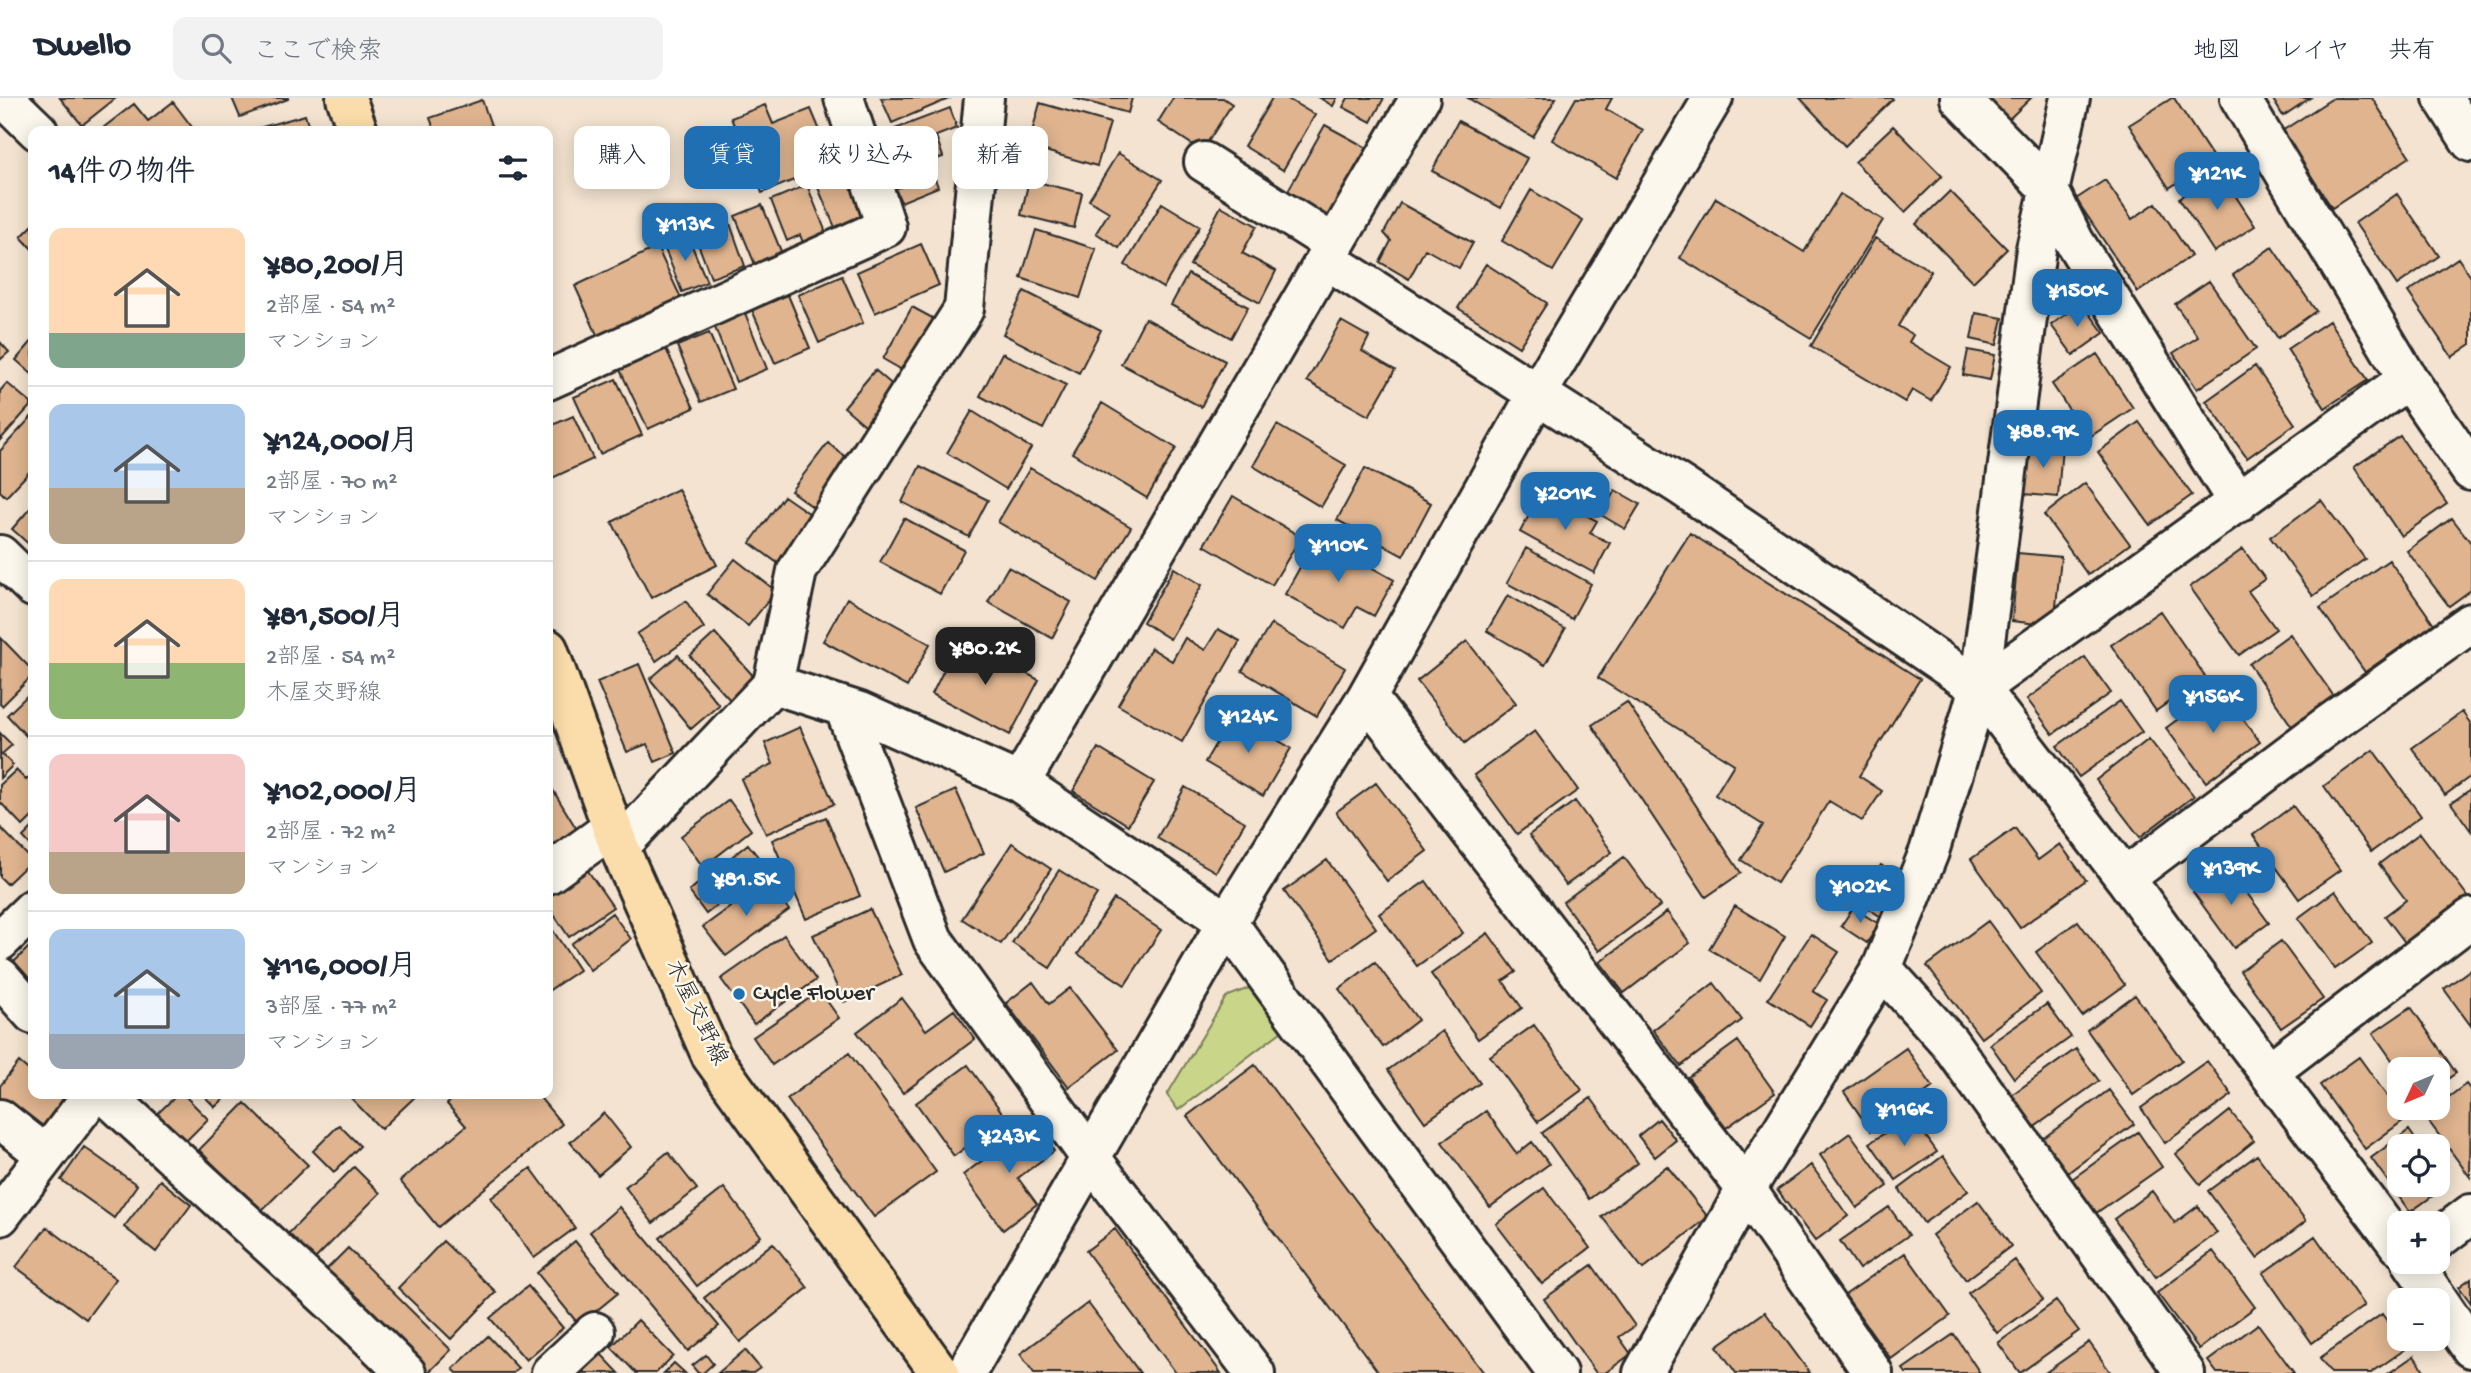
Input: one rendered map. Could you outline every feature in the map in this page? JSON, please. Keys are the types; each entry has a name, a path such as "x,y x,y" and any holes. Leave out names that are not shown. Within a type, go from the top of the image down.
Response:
{"main road":[{"path":"346,98 356,126"},
{"name":"木屋交野線","path":"553,663 615,838 712,1057 940,1373"}],"street":[{"path":"4,98 33,126"},
{"path":"553,378 886,227 844,98"},
{"path":"553,871 615,838 773,684 797,571 964,309 984,98"},
{"path":"1020,783 1420,98"},
{"path":"966,1373 1227,922 1367,697 1537,394 1713,98"},
{"path":"1960,98 2048,188 2074,241 2238,503"},
{"path":"1643,1373 1746,1189 1882,968 1929,852 1979,688 2034,262 2048,188 2070,98"},
{"path":"2240,98 2408,379 2471,471"},
{"path":"2443,98 2471,142"},
{"path":"1204,162 1537,394 1683,487 1979,688 2125,878 2387,1229"},
{"path":"1979,688 2408,379"},
{"path":"0,555 28,582"},
{"path":"2125,878 2324,728 2471,623"},
{"path":"773,684 844,707 1020,783 1227,922 1557,1373"},
{"path":"1367,697 1746,1189 1873,1373"},
{"path":"844,707 933,940 1090,1157 1255,1373"},
{"path":"0,941 28,914"},
{"path":"2269,1072 2471,918"},
{"path":"1882,968 1949,1042 2185,1373"},
{"path":"0,977 28,1008"},
{"path":"0,1216 89,1099"},
{"path":"111,1099 406,1373"},
{"path":"0,1119 46,1155"},
{"path":"2450,1230 2471,1214"},
{"path":"2420,1274 2471,1348"},
{"path":"551,1373 595,1332"}],"green space":[{"path":"1249,988 1282,1031 1178,1110 1167,1095 1226,997"}],"building":[{"path":"60,98 116,98 82,125"},
{"path":"232,98 288,98 288,99 240,117"},
{"path":"881,98 951,98 892,123"},
{"path":"1073,98 1132,98 1128,113"},
{"path":"1173,98 1223,98 1232,104 1202,151 1158,122"},
{"path":"1272,98 1286,98 1315,115 1283,170 1244,146"},
{"path":"1320,98 1337,98 1333,106"},
{"path":"1348,98 1384,98 1371,122 1343,107"},
{"path":"1468,98 1556,98 1533,137"},
{"path":"1576,98 1612,98 1606,109 1643,130 1616,178 1552,140"},
{"path":"1800,98 1892,98 1893,99 1845,146"},
{"path":"1988,98 2031,98 2009,119"},
{"path":"2172,98 2214,159 2169,188 2129,125"},
{"path":"2272,98 2310,98 2283,116"},
{"path":"2333,98 2372,98 2410,157 2332,208 2282,131"},
{"path":"482,100 491,126 433,126 430,118"},
{"path":"173,102 191,126 105,126 134,104 148,121"},
{"path":"1040,103 1110,123 1097,166 1048,152 1048,126 1034,126"},
{"path":"765,105 773,124 811,109 818,126 794,126 794,180 780,186 780,126 734,126 731,118"},
{"path":"950,108 956,126 938,135 938,126 903,126"},
{"path":"305,115 308,126 266,126"},
{"path":"1458,121 1527,158 1501,208 1432,171"},
{"path":"1325,125 1369,149 1328,221 1285,196"},
{"path":"1893,126 1942,176 1905,212 1855,162"},
{"path":"938,142 943,157 938,159"},
{"path":"1118,153 1162,180 1119,248 1096,233 1109,212 1089,200"},
{"path":"2220,172 2255,226 2214,252 2179,198"},
{"path":"2105,180 2132,219 2156,203 2191,256 2138,292 2076,199"},
{"path":"1048,185 1082,193 1074,228 1021,215 1027,189 1048,189"},
{"path":"797,189 809,189 829,240 806,250 800,235 787,241 771,200"},
{"path":"819,189 859,189 873,222 839,237"},
{"path":"895,189 933,189 901,202"},
{"path":"1531,190 1583,221 1553,271 1502,241"},
{"path":"1950,191 2007,249 1973,282 1916,224"},
{"path":"1840,194 1883,220 1811,338 1680,258 1716,198 1804,252"},
{"path":"2397,194 2439,256 2397,285 2355,223"},
{"path":"1162,203 1200,226 1163,288 1125,265"},
{"path":"1400,203 1473,243 1459,268 1425,249 1409,279 1380,262 1391,241 1384,233"},
{"path":"762,205 783,256 756,267 735,216"},
{"path":"1221,206 1257,226 1242,253 1276,271 1260,303 1190,265"},
{"path":"727,215 745,266 711,278 692,228"},
{"path":"28,230 28,245 21,237"},
{"path":"1036,230 1096,249 1080,298 1021,278"},
{"path":"687,234 707,282 682,292 663,244"},
{"path":"1875,238 1931,271 1898,326 1913,335 1909,342 1951,367 1931,401 1912,390 1905,402 1811,346"},
{"path":"921,244 939,285 875,313 857,272"},
{"path":"657,247 681,298 598,337 575,286"},
{"path":"2272,247 2316,311 2278,338 2233,275"},
{"path":"2458,258 2471,277 2471,344 2452,357 2408,292"},
{"path":"1486,264 1547,303 1519,347 1458,308"},
{"path":"1188,274 1248,307 1231,338 1171,305"},
{"path":"842,276 863,323 819,343 798,295"},
{"path":"2209,281 2256,349 2197,389 2173,353 2198,337 2175,304"},
{"path":"1024,291 1101,330 1079,373 1003,334"},
{"path":"788,295 810,348 775,363 752,310"},
{"path":"2082,303 2104,333 2073,355 2051,325"},
{"path":"912,307 938,321 909,374 883,359"},
{"path":"745,313 767,369 736,382 714,325"},
{"path":"1976,313 2003,318 1997,345 1971,339"},
{"path":"1145,318 1225,361 1201,407 1121,364"},
{"path":"1341,321 1369,337 1362,351 1395,370 1369,416 1307,381"},
{"path":"2329,321 2368,380 2325,408 2287,349"},
{"path":"709,333 733,389 701,402 677,346"},
{"path":"0,342 9,352 0,360"},
{"path":"28,346 28,371 16,360"},
{"path":"666,349 694,408 648,429 620,370"},
{"path":"1968,350 1995,355 1990,380 1963,375"},
{"path":"1002,353 1066,385 1043,429 980,396"},
{"path":"2097,354 2133,408 2088,438 2052,384"},
{"path":"2255,366 2295,424 2247,458 2206,401"},
{"path":"875,370 903,394 872,431 844,407"},
{"path":"616,379 642,435 600,454 574,397"},
{"path":"7,383 28,401 28,408 0,440 0,391"},
{"path":"1102,403 1176,448 1147,498 1072,453"},
{"path":"972,411 1031,448 1006,489 947,453"},
{"path":"573,416 593,459 553,478 553,425"},
{"path":"28,420 28,473 6,497 0,491 0,451"},
{"path":"2139,422 2192,495 2150,525 2098,452"},
{"path":"1277,425 1346,465 1321,507 1253,466"},
{"path":"2400,436 2447,504 2401,536 2354,467"},
{"path":"2029,442 2062,446 2058,497 2024,494"},
{"path":"828,443 853,463 817,510 791,491"},
{"path":"920,466 988,500 969,537 902,502"},
{"path":"1030,468 1131,527 1098,581 998,522"},
{"path":"1365,468 1431,503 1403,556 1337,520"},
{"path":"2085,483 2130,544 2088,575 2044,515"},
{"path":"678,489 717,565 651,598 612,522"},
{"path":"1615,490 1640,504 1625,529 1601,515"},
{"path":"1542,491 1597,521 1590,533 1610,543 1594,573 1520,532"},
{"path":"784,496 813,516 779,564 750,543"},
{"path":"1233,496 1301,537 1272,585 1204,545"},
{"path":"2321,500 2365,559 2313,596 2270,537"},
{"path":"28,511 28,543 12,529"},
{"path":"904,518 964,550 940,594 880,562"},
{"path":"2452,518 2471,543 2471,590 2449,606 2407,551"},
{"path":"1690,533 1920,679 1859,776 1882,791 1862,821 1829,801 1777,883 1741,860 1763,825 1715,795 1734,764 1598,678"},
{"path":"1317,537 1394,580 1374,616 1357,607 1345,628 1285,594"},
{"path":"1526,548 1591,584 1572,619 1507,583"},
{"path":"2243,549 2265,579 2248,591 2276,629 2239,655 2190,587"},
{"path":"2018,553 2061,557 2054,626 2012,621"},
{"path":"735,559 776,591 748,626 707,594"},
{"path":"2389,560 2434,624 2365,672 2320,608"},
{"path":"1008,567 1071,602 1052,638 988,602"},
{"path":"1174,568 1202,585 1170,639 1143,622"},
{"path":"1508,595 1565,629 1545,665 1487,631"},
{"path":"847,598 930,644 907,687 823,641"},
{"path":"686,601 704,628 656,661 637,634"},
{"path":"2160,611 2205,676 2156,711 2111,645"},
{"path":"1271,624 1345,668 1317,716 1242,671"},
{"path":"1218,629 1240,641 1182,742 1118,705 1151,648 1172,661 1185,638 1205,650"},
{"path":"715,633 756,679 731,701 690,656"},
{"path":"2290,634 2335,698 2293,728 2249,664"},
{"path":"1,638 28,666 28,680 2,706"},
{"path":"959,639 1039,680 1010,735 932,694"},
{"path":"1467,641 1516,703 1465,743 1417,681"},
{"path":"678,655 719,705 691,729 650,679"},
{"path":"2085,657 2111,693 2053,734 2027,699"},
{"path":"639,664 676,753 655,762 647,744 627,752 597,682"},
{"path":"2220,688 2260,742 2206,782 2166,728"},
{"path":"28,695 28,738 7,715"},
{"path":"2120,701 2142,732 2079,777 2057,746"},
{"path":"1627,702 1741,873 1706,897 1592,725"},
{"path":"2462,712 2471,724 2471,776 2445,795 2412,748"},
{"path":"1233,714 1291,748 1263,796 1205,762"},
{"path":"800,727 834,804 766,834 741,779 773,764 765,743"},
{"path":"1535,731 1578,790 1517,834 1474,775"},
{"path":"0,733 12,745 2,754 13,765 0,778"},
{"path":"2149,739 2194,796 2140,837 2096,780"},
{"path":"1098,748 1154,782 1128,825 1073,791"},
{"path":"2373,750 2421,816 2371,852 2324,786"},
{"path":"16,770 26,780 28,778 28,821 23,826 0,802 0,785"},
{"path":"1376,783 1427,851 1387,881 1336,812"},
{"path":"1185,787 1245,822 1216,872 1157,838"},
{"path":"2471,789 2471,831 2451,803"},
{"path":"553,790 579,833 553,850"},
{"path":"956,790 984,853 944,872 916,808"},
{"path":"729,800 751,830 703,867 681,836"},
{"path":"1575,801 1612,852 1566,885 1529,835"},
{"path":"2293,806 2340,870 2299,899 2253,835"},
{"path":"826,817 860,896 806,919 772,840"},
{"path":"0,827 28,856 28,864 7,884 0,877"},
{"path":"2015,828 2038,860 2060,844 2086,880 2020,928 1971,859"},
{"path":"2420,833 2469,898 2407,945 2385,916 2406,900 2379,864"},
{"path":"1012,843 1051,869 1001,944 962,919"},
{"path":"748,844 766,867 706,914 689,891"},
{"path":"1624,857 1660,906 1599,951 1563,902"},
{"path":"1327,860 1376,928 1333,959 1284,891"},
{"path":"1881,865 1906,882 1883,918 1858,902"},
{"path":"2227,866 2269,923 2234,948 2193,892"},
{"path":"586,868 613,907 569,937 553,913 553,891"},
{"path":"1059,870 1097,894 1050,968 1012,943"},
{"path":"767,880 789,910 726,956 703,927"},
{"path":"1426,881 1463,933 1417,966 1379,914"},
{"path":"2335,891 2372,943 2335,969 2298,918"},
{"path":"1114,899 1161,930 1125,985 1078,954"},
{"path":"1735,906 1785,936 1760,979 1709,949"},
{"path":"1853,908 1879,924 1867,943 1841,926"},
{"path":"870,909 902,975 844,1002 813,935"},
{"path":"1667,912 1690,943 1624,993 1600,962"},
{"path":"612,913 631,939 590,970 571,944"},
{"path":"1988,921 2041,993 1981,1038 1927,966"},
{"path":"2078,921 2125,985 2082,1016 2036,952"},
{"path":"553,931 579,970 553,988"},
{"path":"1488,933 1516,972 1503,981 1522,1008 1478,1039 1431,974"},
{"path":"1811,934 1839,952 1813,991 1827,1000 1810,1026 1768,999"},
{"path":"784,935 816,980 754,1024 721,979"},
{"path":"2281,941 2323,999 2281,1028 2240,971"},
{"path":"28,948 28,979 13,963"},
{"path":"1375,962 1418,1020 1383,1047 1339,989"},
{"path":"2471,969 2471,1026 2444,989"},
{"path":"1033,982 1049,1004 1070,988 1118,1050 1069,1087 1006,1003"},
{"path":"1714,983 1742,1020 1681,1066 1653,1030"},
{"path":"820,991 839,1018 772,1065 753,1037"},
{"path":"2135,995 2182,1060 2133,1095 2087,1030"},
{"path":"902,998 926,1030 954,1010 975,1039 903,1093 857,1032"},
{"path":"2047,1004 2071,1037 2014,1078 1990,1044"},
{"path":"2411,1007 2445,1057 2390,1057 2373,1033"},
{"path":"1534,1025 1582,1090 1538,1122 1490,1056"},
{"path":"1442,1031 1480,1083 1425,1122 1388,1070"},
{"path":"1738,1041 1775,1093 1726,1128 1688,1077"},
{"path":"1906,1048 1933,1087 1871,1131 1844,1092"},
{"path":"2076,1049 2099,1081 2033,1128 2010,1096"},
{"path":"849,1053 936,1172 874,1217 787,1099"},
{"path":"2359,1057 2387,1096 2387,1120 2404,1120 2365,1149 2320,1085"},
{"path":"2207,1061 2232,1095 2165,1143 2141,1108"},
{"path":"19,1062 28,1070 28,1099 63,1099 67,1102 41,1134 0,1101 0,1086"},
{"path":"2450,1064 2456,1073 2450,1077"},
{"path":"968,1065 1006,1118 954,1156 916,1103"},
{"path":"1255,1065 1484,1373 1379,1373 1187,1116"},
{"path":"2466,1084 2471,1090 2470,1177 2450,1150 2450,1134 2438,1134 2428,1120 2450,1120 2450,1096"},
{"path":"2109,1090 2134,1124 2066,1174 2041,1140"},
{"path":"1591,1098 1638,1163 1589,1199 1542,1133"},
{"path":"173,1099 188,1099 208,1119 183,1144 155,1116"},
{"path":"207,1099 224,1099 215,1107"},
{"path":"352,1099 413,1099 381,1129"},
{"path":"453,1099 541,1099 562,1124 438,1227 400,1181 466,1126 447,1104"},
{"path":"245,1103 308,1165 260,1212 199,1150"},
{"path":"1486,1111 1517,1154 1532,1142 1549,1164 1490,1207 1442,1142"},
{"path":"2230,1111 2254,1141 2200,1184 2176,1154"},
{"path":"604,1113 631,1147 598,1175 570,1142"},
{"path":"1911,1115 1937,1152 1896,1180 1870,1143"},
{"path":"1659,1119 1676,1140 1655,1157 1638,1136"},
{"path":"1033,1122 1054,1151 1018,1178 1037,1204 1003,1230 963,1175"},
{"path":"339,1125 360,1146 334,1172 313,1151"},
{"path":"2138,1132 2162,1167 2096,1213 2072,1179"},
{"path":"1850,1133 1888,1186 1857,1208 1820,1155"},
{"path":"2387,1146 2387,1180 2371,1158"},
{"path":"84,1147 137,1185 114,1218 61,1180"},
{"path":"668,1152 697,1189 653,1223 625,1187"},
{"path":"2257,1155 2306,1221 2257,1258 2208,1191"},
{"path":"1943,1156 1968,1191 1924,1223 1899,1189"},
{"path":"1811,1165 1848,1216 1815,1241 1777,1190"},
{"path":"1667,1166 1708,1217 1643,1269 1602,1217"},
{"path":"354,1167 380,1193 312,1262 286,1236"},
{"path":"531,1168 575,1228 534,1258 491,1198"},
{"path":"160,1180 191,1205 156,1252 124,1227"},
{"path":"724,1188 761,1236 697,1286 660,1238"},
{"path":"1544,1188 1590,1248 1542,1284 1496,1224"},
{"path":"2152,1191 2175,1223 2198,1206 2217,1233 2156,1277 2114,1219"},
{"path":"2399,1197 2431,1197 2411,1211"},
{"path":"1978,1201 2011,1246 1966,1280 1932,1235"},
{"path":"619,1207 719,1326 688,1351 590,1232"},
{"path":"1889,1207 1909,1235 1859,1269 1840,1241"},
{"path":"47,1227 116,1279 86,1319 16,1267"},
{"path":"1115,1229 1221,1373 1176,1373 1086,1251"},
{"path":"2315,1236 2364,1306 2312,1343 2263,1273"},
{"path":"443,1241 496,1292 451,1339 398,1288"},
{"path":"575,1241 618,1293 579,1325 537,1273"},
{"path":"773,1243 808,1288 740,1342 704,1298"},
{"path":"348,1248 451,1350 429,1372 326,1270"},
{"path":"2213,1251 2255,1307 2199,1349 2157,1293"},
{"path":"1905,1253 1950,1316 1891,1359 1845,1295"},
{"path":"2015,1260 2043,1300 1997,1333 1968,1293"},
{"path":"1592,1265 1635,1326 1619,1337 1631,1354 1605,1373 1596,1373 1544,1299"},
{"path":"2471,1278 2471,1303 2459,1287"},
{"path":"528,1286 563,1328 526,1360 490,1318"},
{"path":"2056,1301 2079,1331 2020,1373 1998,1343"},
{"path":"1088,1303 1140,1373 1034,1373 1020,1354"},
{"path":"1765,1312 1810,1373 1736,1373 1717,1346"},
{"path":"2382,1314 2387,1321 2387,1351 2403,1351 2371,1373 2331,1373 2320,1358"},
{"path":"638,1320 673,1356 656,1373 636,1373 611,1347"},
{"path":"2258,1324 2294,1373 2217,1373 2208,1361"},
{"path":"1954,1334 1980,1373 1906,1373 1903,1369"},
{"path":"488,1336 518,1368 513,1373 457,1373 453,1369"},
{"path":"2089,1342 2111,1373 2045,1373"},
{"path":"745,1350 760,1368 753,1373 718,1373"},
{"path":"600,1353 619,1373 580,1373"},
{"path":"706,1355 713,1364 703,1373 698,1373 692,1366"},
{"path":"2414,1356 2426,1373 2389,1373"},
{"path":"674,1363 685,1373 664,1373"}],"place":[{"name":"Cycle Flower","path":"739,994"}]}
